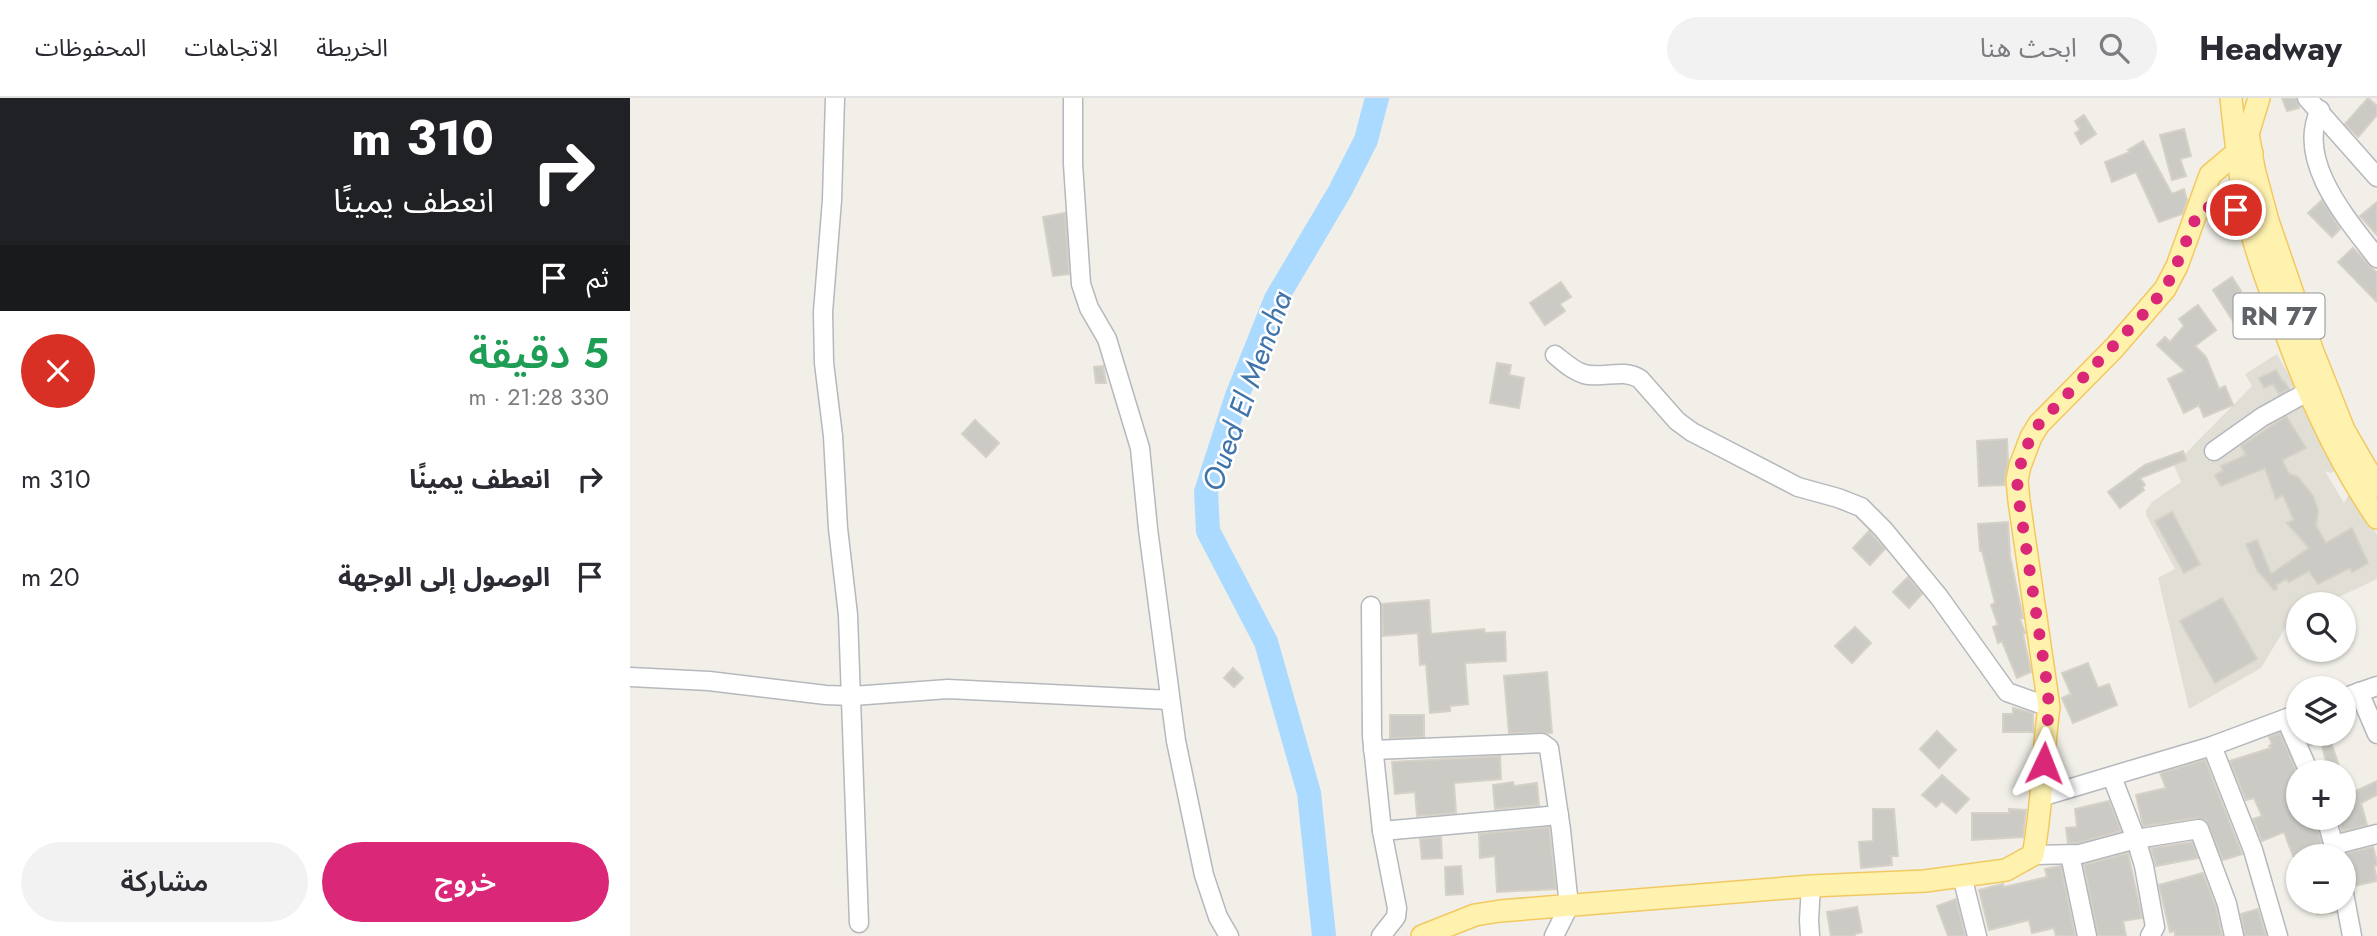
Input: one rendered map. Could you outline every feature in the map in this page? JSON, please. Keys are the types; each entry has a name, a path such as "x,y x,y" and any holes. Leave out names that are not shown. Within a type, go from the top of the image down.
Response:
{"main road":[{"name":"RN 77","path":"2231,98 2246,157 2268,221 2316,387 2320,421 2377,518"},
{"path":"1422,936 1475,915 1500,911 1811,886 1925,881 2006,870 2033,856 2049,707 2023,535 2017,480 2020,466 2039,424 2115,347 2165,289 2202,211 2210,175 2225,132 2231,98"},
{"name":"RN 77","path":"2245,98 2247,216 2256,250 2316,387 2377,487"},
{"path":"2202,211 2246,157 2259,98"},
{"path":"2210,175 2227,160 2246,157"},
{"path":"2202,211 2229,208 2247,216"}],"street":[{"path":"835,98 832,200 823,312 824,363 833,436 853,696 859,923"},
{"path":"1073,98 1073,164 1081,284 1089,308 1107,339 1140,449 1176,741 1204,875 1214,906 1229,936"},
{"path":"2313,104 2377,177"},
{"path":"2313,104 2313,133 2320,171 2336,201 2377,258"},
{"path":"1555,355 1573,369 1588,375 1634,375 1677,421 1692,432 1798,487 1861,507 1940,597 2007,692 2049,707"},
{"path":"2214,451 2262,418 2316,387"},
{"path":"1371,606 1373,750 1382,831 1397,908 1396,917 1381,936"},
{"path":"630,677 709,681 826,695 853,696 948,689 1170,700"},
{"path":"2356,693 2377,686"},
{"path":"2356,702 2377,734"},
{"path":"2041,797 2212,746 2286,719"},
{"path":"1373,750 1542,743 1550,751 1569,906 1555,936"},
{"path":"2212,746 2253,850 2278,936"},
{"path":"2112,777 2136,839 2152,902 2155,928 2150,936"},
{"path":"1382,831 1559,815"},
{"path":"2033,856 2070,855 2136,839 2199,828 2227,904 2234,936"},
{"path":"2351,844 2377,834"},
{"path":"2070,855 2087,936"},
{"path":"1962,876 1977,936"},
{"path":"1810,936 1811,886"},
{"path":"2348,914 2352,936"}],"shaded area":[{"path":"2277,354 2295,386 2287,390 2296,407 2302,405 2339,468 2331,473 2325,471 2344,503 2348,496 2354,493 2377,535 2377,579 2349,592 2286,592 2286,627 2261,668 2189,709 2158,578 2175,569 2146,515 2146,510 2152,502 2181,482 2174,465 2252,386 2245,374"}],"building":[{"path":"2282,98 2296,98 2299,108 2287,111"},
{"path":"2368,98 2377,106 2377,115 2358,137 2345,124"},
{"path":"2084,115 2096,134 2081,144 2075,133 2080,130 2075,121"},
{"path":"2184,129 2191,156 2180,159 2186,176 2172,180 2160,135"},
{"path":"2143,141 2172,194 2184,189 2187,200 2182,214 2159,222 2136,172 2112,182 2105,162 2130,152 2128,150"},
{"path":"2322,200 2340,229 2332,237 2308,213"},
{"path":"2377,202 2377,235 2360,216"},
{"path":"1065,213 1069,274 1053,276 1043,217"},
{"path":"2353,248 2377,273 2377,302 2338,262"},
{"path":"2232,277 2241,291 2239,292 2252,327 2240,332 2213,290"},
{"path":"1561,282 1571,297 1560,304 1565,311 1545,325 1530,303"},
{"path":"2198,305 2216,330 2195,346 2206,357 2219,389 2225,386 2233,405 2204,417 2199,405 2184,413 2168,379 2185,371 2157,345 2165,337 2170,342 2184,326 2179,319"},
{"path":"1497,363 1511,365 1509,375 1524,378 1519,408 1490,403"},
{"path":"1103,366 1106,383 1096,383 1094,367"},
{"path":"2276,370 2289,389 2279,394 2273,384 2264,388 2259,378"},
{"path":"2286,416 2306,448 2282,460 2289,474 2298,477 2313,496 2318,510 2316,526 2326,543 2352,528 2368,563 2352,572 2350,568 2318,584 2309,571 2289,582 2286,579 2276,585 2277,589 2274,590 2258,572 2246,544 2257,540 2271,574 2309,548 2287,523 2294,520 2283,495 2276,499 2265,468 2221,486 2215,475 2223,471 2221,466 2246,455 2241,446"},
{"path":"975,420 999,443 986,457 962,434"},
{"path":"2007,439 2008,461 2004,485 1979,486 1977,441"},
{"path":"2183,451 2186,460 2140,478 2145,485 2142,487 2144,490 2120,508 2108,492 2145,465"},
{"path":"2172,512 2200,564 2184,573 2155,521"},
{"path":"2008,522 2010,556 2031,672 2017,678 2002,641 1998,643 1993,627 1998,625 1991,605 1995,603 1980,551 1978,524"},
{"path":"1869,531 1885,549 1870,565 1853,548"},
{"path":"1908,577 1922,594 1909,608 1893,592"},
{"path":"2222,598 2257,659 2215,683 2180,621"},
{"path":"1429,600 1431,634 1484,629 1485,633 1505,632 1506,661 1465,663 1468,704 1450,706 1450,711 1430,713 1426,664 1420,665 1418,633 1383,636 1382,604"},
{"path":"1855,627 1871,643 1852,663 1835,646"},
{"path":"2088,663 2098,688 2109,684 2117,705 2073,723 2062,698 2071,694 2062,673"},
{"path":"1233,668 1243,678 1234,687 1224,678"},
{"path":"1547,672 1552,733 1509,733 1504,676"},
{"path":"2013,708 2033,713 2033,732 2003,732 2003,714 2013,714"},
{"path":"1390,715 1424,715 1424,737 1390,738"},
{"path":"1937,731 1956,750 1939,768 1920,749"},
{"path":"2280,733 2292,760 2286,760 2286,830 2318,830 2322,844 2288,844 2284,832 2262,841 2253,819 2262,816 2254,798 2246,800 2230,761 2271,748 2269,737"},
{"path":"2322,746 2332,746 2337,760 2326,760"},
{"path":"1500,756 1501,779 1454,783 1456,813 1417,816 1415,792 1395,794 1392,762"},
{"path":"2205,760 2242,854 2223,860 2206,820 2197,818 2143,826 2136,795 2166,788 2160,773"},
{"path":"1942,775 1969,799 1956,813 1942,801 1936,807 1922,795"},
{"path":"2377,781 2377,795 2361,803 2367,825 2356,828 2356,791"},
{"path":"1513,782 1514,786 1537,783 1539,805 1495,809 1493,785"},
{"path":"2109,801 2121,831 2078,843 2068,843 2066,828 2077,827 2075,809"},
{"path":"1873,809 1894,809 1898,856 1891,856 1892,865 1861,868 1859,842 1873,841"},
{"path":"2009,809 2026,810 2023,837 1972,840 1972,813 2009,813"},
{"path":"1549,827 1556,889 1497,892 1495,856 1480,858 1479,834"},
{"path":"1441,837 1442,858 1422,859 1420,839"},
{"path":"2192,842 2198,858 2156,866 2151,848"},
{"path":"2373,847 2377,862 2374,866 2377,881 2356,886 2356,851"},
{"path":"2128,853 2142,918 2123,921 2126,936 2098,936 2084,865"},
{"path":"1461,866 1463,894 1446,895 1445,867"},
{"path":"2061,866 2075,936 2056,936 2054,928 2032,933 2029,920 1989,930 1979,890 2047,877 2045,869"},
{"path":"2203,873 2216,907 2222,936 2175,936 2175,931 2170,932 2159,885"},
{"path":"1956,899 1965,936 1948,936 1937,906"},
{"path":"1857,907 1862,932 1855,936 1831,936 1827,912"},
{"path":"2258,909 2266,936 2245,936 2241,914"}],"waterway":[{"name":"Oued El Mencha","path":"1324,936 1309,793 1266,642 1208,531 1206,492 1237,396 1276,299 1340,191 1366,140 1377,98"}],"route":[{"path":"2044,763 2049,707 2047,684 2017,480 2024,451 2039,424 2115,347 2165,289 2197,215 2206,207 2236,210"}]}
